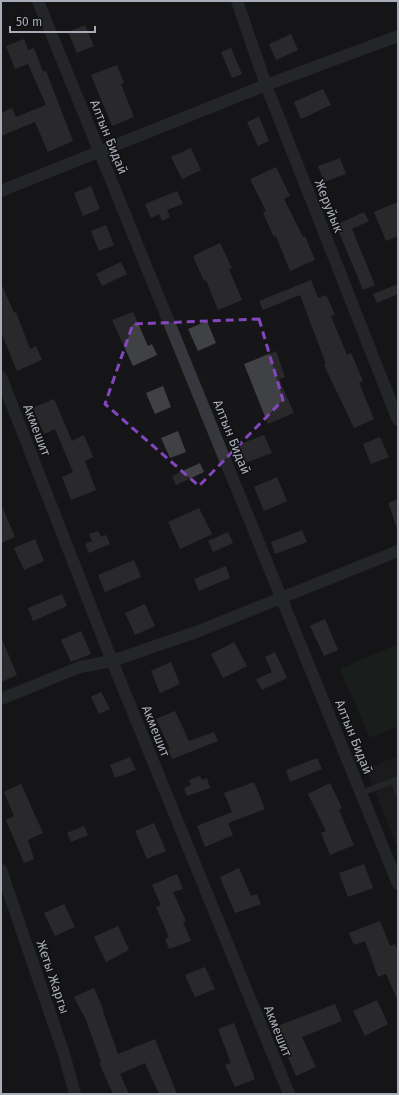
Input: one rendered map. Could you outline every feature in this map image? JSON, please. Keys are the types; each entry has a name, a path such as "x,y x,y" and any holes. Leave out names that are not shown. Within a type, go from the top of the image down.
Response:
{"street":[{"name":"Алтын Бидай","path":"38,1 282,596 398,884"},
{"name":"Жеруйык","path":"237,1 266,85 398,420"},
{"path":"1,191 266,85 398,36"},
{"name":"Акмешит","path":"1,377 112,661 289,1094"},
{"path":"1,700 80,668 112,661 199,631 282,596 398,551"},
{"name":"Жеты Жаргы","path":"1,870 64,1054 75,1094"}],"lane":[{"path":"361,793 396,780 398,792"}],"highlighted area":[{"path":"259,319 283,400 199,486 105,404 133,324"}],"shaded area":[{"path":"398,644 398,726 370,738 340,669"},
{"path":"398,756 398,849 366,769"}],"building":[{"path":"85,25 94,46 77,53 68,32"},
{"path":"291,34 298,50 276,60 269,44"},
{"path":"24,39 28,50 34,48 43,72 46,71 73,141 48,152 35,122 1,136 1,113 12,108 16,117 46,105 28,64 15,69 6,46"},
{"path":"231,48 242,74 232,78 221,52"},
{"path":"117,65 124,83 121,84 134,117 112,126 91,75"},
{"path":"323,89 331,105 301,119 294,102"},
{"path":"259,117 269,141 258,146 247,122"},
{"path":"191,148 201,170 182,179 171,157"},
{"path":"340,158 346,174 324,182 318,166"},
{"path":"276,167 290,196 284,199 303,237 305,236 315,260 290,271 276,236 274,237 263,213 266,211 250,179"},
{"path":"91,186 100,209 83,216 74,193"},
{"path":"177,191 183,204 167,210 170,217 162,221 159,214 151,218 145,204"},
{"path":"398,202 398,236 386,241 374,212"},
{"path":"364,212 369,221 352,229 375,285 363,290 336,225"},
{"path":"106,225 114,245 99,251 91,231"},
{"path":"220,243 232,268 229,269 242,300 218,310 206,280 204,281 193,256"},
{"path":"121,262 127,274 102,286 96,274"},
{"path":"311,280 318,298 326,295 335,315 331,316 347,355 351,353 363,381 359,383 374,419 354,428 324,365 326,364 300,295 263,310 259,301"},
{"path":"1,283 14,313 16,312 30,349 36,346 42,360 17,371 1,332"},
{"path":"398,284 398,294 377,303 373,294"},
{"path":"133,312 148,346 152,344 157,355 133,366 112,320"},
{"path":"207,321 216,343 198,351 188,329"},
{"path":"276,351 285,377 279,379 294,413 268,424 244,364"},
{"path":"163,386 171,407 155,414 146,393"},
{"path":"54,399 72,441 84,435 93,457 85,461 96,490 71,500 62,477 73,472 55,429 44,434 33,408"},
{"path":"178,431 186,452 170,458 161,438"},
{"path":"264,435 272,453 245,463 238,445"},
{"path":"380,437 389,457 371,464 363,444"},
{"path":"200,463 204,472 176,485 172,476"},
{"path":"277,477 287,501 264,511 254,487"},
{"path":"398,499 398,528 397,528 388,503"},
{"path":"1,504 15,537 1,543"},
{"path":"199,508 212,534 180,549 168,522"},
{"path":"302,530 307,542 275,554 271,542"},
{"path":"98,531 101,537 106,535 110,544 89,553 85,544 92,541 89,534"},
{"path":"228,532 233,543 213,552 208,541"},
{"path":"35,539 44,561 24,570 14,548"},
{"path":"134,560 141,577 105,592 98,575"},
{"path":"226,566 230,578 199,591 194,579"},
{"path":"62,594 67,606 33,621 28,608"},
{"path":"145,604 155,626 135,635 125,613"},
{"path":"325,619 338,650 324,656 310,626"},
{"path":"81,631 91,654 71,662 61,640"},
{"path":"1,637 17,675 1,682"},
{"path":"234,642 247,666 223,678 211,654"},
{"path":"275,652 287,678 262,690 256,679 272,672 265,657"},
{"path":"171,662 180,684 160,693 151,671"},
{"path":"101,692 110,709 99,714 91,697"},
{"path":"175,711 189,741 214,732 218,741 172,759 168,749 170,749 156,719"},
{"path":"130,757 136,770 115,778 110,765"},
{"path":"317,758 322,769 290,782 286,770"},
{"path":"200,776 202,780 207,778 210,788 187,796 184,788 191,785 189,780"},
{"path":"254,782 265,809 228,823 233,835 205,847 197,826 232,812 224,793"},
{"path":"330,783 342,808 339,810 354,845 330,855 321,833 326,831 308,794"},
{"path":"21,784 43,833 28,840 34,859 24,863 6,820 14,816 4,792"},
{"path":"154,823 166,851 147,859 135,831"},
{"path":"84,826 88,835 71,842 67,833"},
{"path":"364,864 373,888 348,897 339,873"},
{"path":"239,868 251,896 257,894 261,904 235,913 220,877"},
{"path":"177,874 183,889 173,892 186,921 183,922 191,941 169,949 165,939 169,937 156,907 161,905 152,885"},
{"path":"64,904 75,927 55,936 44,913"},
{"path":"380,921 390,946 395,944 398,952 398,1001 386,974 378,977 365,941 354,945 349,933"},
{"path":"118,926 129,950 106,962 94,937"},
{"path":"205,967 215,989 195,997 185,975"},
{"path":"94,988 104,1011 103,1012 118,1054 155,1039 177,1094 159,1094 145,1063 120,1074 129,1094 113,1094 99,1063 101,1062 86,1020 74,997"},
{"path":"377,1000 388,1024 365,1036 353,1011"},
{"path":"335,1004 342,1021 302,1037 316,1067 296,1076 275,1027"},
{"path":"234,1023 255,1079 235,1087 225,1065 231,1063 218,1029"}]}
